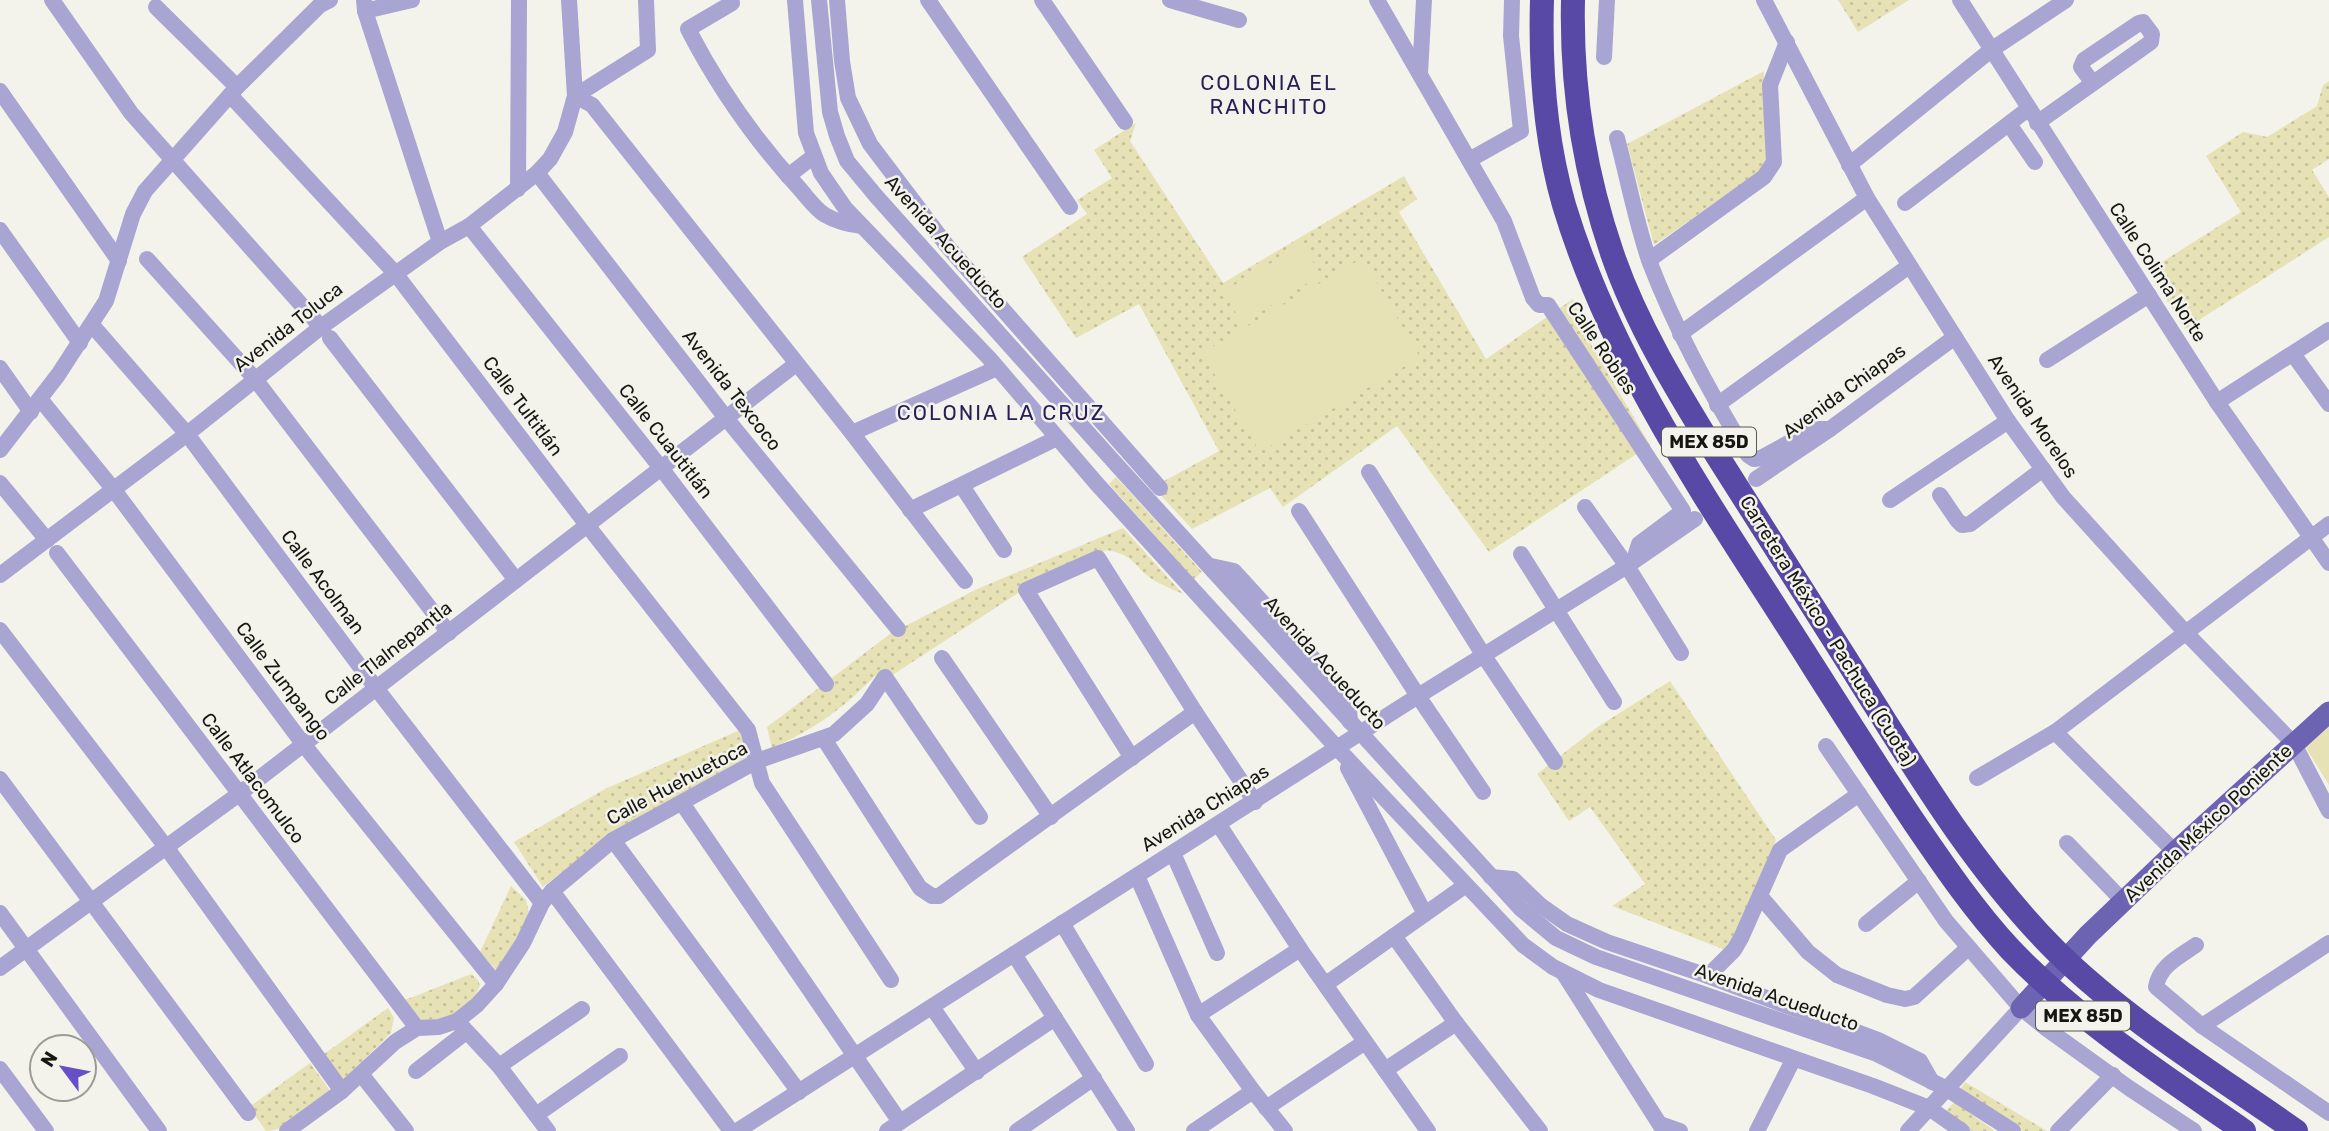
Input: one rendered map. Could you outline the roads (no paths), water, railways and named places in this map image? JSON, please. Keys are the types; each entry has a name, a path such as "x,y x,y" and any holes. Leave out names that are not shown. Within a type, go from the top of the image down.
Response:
{"highway":[{"name":"Carretera México - Pachuca (Cuota)","path":"1542,0 1544,87 1551,147 1564,203 1600,305 1626,361 1664,431 1877,767 1974,907 2008,946 2072,1008 2244,1131"},
{"name":"Carretera México - Pachuca (Cuota)","path":"1573,0 1574,80 1582,141 1596,200 1635,310 1690,412 1907,755 1972,853 2056,951 2125,1010 2296,1131"}],"main road":[{"name":"Avenida México Poniente","path":"2021,1008 2088,935 2329,712"}],"street":[{"path":"52,0 131,113 326,333 516,580"},
{"path":"412,0 364,6 440,242"},
{"path":"518,190 519,0"},
{"name":"Avenida Toluca","path":"0,575 52,547 114,490 255,379 326,333 395,273 469,226 537,173 550,159 565,132 575,96 569,0"},
{"path":"646,0 648,50 575,96 592,105 852,433 965,581"},
{"path":"795,0 806,133 821,173 845,208 997,368 1097,484 1338,749 1523,945 1563,972 1599,990 1929,1108 1962,1131"},
{"name":"Avenida Acueducto","path":"819,0 830,112 836,136 847,161 1115,463 1521,909 1556,938 1595,957 1878,1054 1939,1085 2013,1131"},
{"name":"Avenida Acueducto","path":"837,0 848,98 870,145 948,247 1160,488"},
{"path":"928,0 1070,207"},
{"path":"1042,0 1125,122"},
{"path":"1170,0 1239,20"},
{"name":"Calle Robles","path":"1377,0 1504,221 1533,298 1539,305 1548,305 1683,511 1639,544 1630,563"},
{"path":"1420,76 1424,0"},
{"path":"1469,160 1521,131 1511,36 1512,0"},
{"path":"1604,57 1607,0"},
{"name":"Avenida Morelos","path":"1765,0 1867,198 2008,421 2063,497 2186,633 2294,744 2329,811"},
{"name":"Calle Colima Norte","path":"1960,0 2217,402 2309,538 2329,563"},
{"path":"1849,165 1991,50 2066,0"},
{"path":"731,1 688,29 733,107 822,214 840,223 861,226"},
{"path":"0,450 36,406 106,301 133,214 145,191 234,91 321,2"},
{"name":"Calle Tultitlán","path":"156,7 395,273 748,730 762,783 891,980"},
{"path":"1649,260 1764,177 1769,170 1774,162 1770,85 1787,42"},
{"path":"1905,203 2009,124 2032,116 2092,82"},
{"path":"0,91 119,261"},
{"path":"2009,124 2035,162"},
{"path":"1617,138 1649,260 1680,334 1717,405 1748,455 1754,459 1761,458 1814,429 1830,429"},
{"path":"788,176 814,156"},
{"name":"Avenida Texcoco","path":"537,173 726,418 898,629"},
{"path":"1680,334 1867,198"},
{"name":"Calle Cuautitlán","path":"469,226 661,468 827,684"},
{"path":"0,230 80,343"},
{"path":"147,259 255,379 449,633"},
{"path":"1717,405 1909,267"},
{"path":"2048,360 2149,295"},
{"name":"Calle Acolman","path":"92,325 187,435 376,688 547,897 732,1131"},
{"path":"2217,402 2329,330"},
{"name":"Avenida Chiapas","path":"1756,479 1830,429 1955,337"},
{"path":"2293,354 2329,404"},
{"name":"Calle Tlalnepantla","path":"0,968 304,745 796,364"},
{"name":"Calle Zumpango","path":"0,368 114,490 304,745 496,984"},
{"path":"852,433 997,368"},
{"path":"1890,500 2008,421"},
{"path":"910,510 1057,438"},
{"path":"1940,495 1957,520 1962,524 1969,524 2043,470"},
{"path":"1369,472 1484,656 1555,762"},
{"name":"Calle Atlacomulco","path":"0,483 52,547 417,1028"},
{"path":"962,486 1004,550"},
{"path":"1585,507 1630,563 1681,653"},
{"path":"1299,511 1483,792"},
{"name":"Avenida Chiapas","path":"737,1131 1418,696 1556,611 1695,519"},
{"path":"1977,778 2055,732 2329,524"},
{"path":"1521,554 1614,702"},
{"path":"1132,758 1026,590 1097,558 1255,802"},
{"path":"0,630 166,847 342,1091"},
{"path":"942,658 1051,817"},
{"name":"Calle Huehuetoca","path":"289,1131 342,1091 395,1042 417,1028 461,1027 496,984 523,943 547,897 613,840 757,761 834,734 867,704 886,677 980,817"},
{"path":"824,739 920,888 932,896 939,896 1195,712"},
{"path":"2055,732 2175,852"},
{"path":"1826,746 1968,948 2021,1008 2113,1076 2194,1131"},
{"path":"1338,749 1425,914"},
{"path":"0,779 248,1113"},
{"path":"1708,976 1734,950 1780,849 1859,794"},
{"path":"682,803 856,1056 894,1127 1055,1018"},
{"path":"1219,825 1300,949 1428,1131"},
{"path":"613,840 799,1092"},
{"path":"2067,843 2124,901"},
{"path":"1173,853 1217,953"},
{"path":"1137,876 1198,1015 1285,1131"},
{"path":"1492,877 1513,879 1539,905 1567,924 1607,942 1708,976 1878,1040 1920,1060 1939,1085"},
{"path":"1866,924 1919,881"},
{"path":"1326,984 1466,885"},
{"path":"1760,896 1808,953 1838,975 1887,995 1905,999 1914,997 1968,948"},
{"path":"0,913 159,1131"},
{"path":"1062,923 1146,1064"},
{"path":"1394,936 1456,1023 1540,1131"},
{"path":"2202,1026 2329,943"},
{"path":"2196,945 2170,962 2158,978 2156,987 2202,1026 2329,1113"},
{"path":"1198,1015 1300,949"},
{"path":"1014,954 1127,1131"},
{"path":"1563,972 1662,1128 1680,1131"},
{"path":"932,1007 977,1072"},
{"path":"1908,1131 1929,1108 1939,1085 2021,1008"},
{"path":"499,1066 582,1009"},
{"path":"1385,1070 1456,1023"},
{"path":"416,1071 461,1027 499,1066 548,1131"},
{"path":"1266,1108 1365,1042"},
{"path":"536,1115 620,1056"},
{"path":"1757,1131 1793,1059"},
{"path":"1,1072 46,1131"},
{"path":"361,1074 406,1131"},
{"path":"2057,1131 2113,1076"},
{"path":"1017,1131 1094,1079"},
{"path":"1194,1131 1253,1091"}],"district":[{"name":"COLONIA EL RANCHITO","path":"1269,94"},
{"name":"COLONIA LA CRUZ","path":"1001,412"}]}
